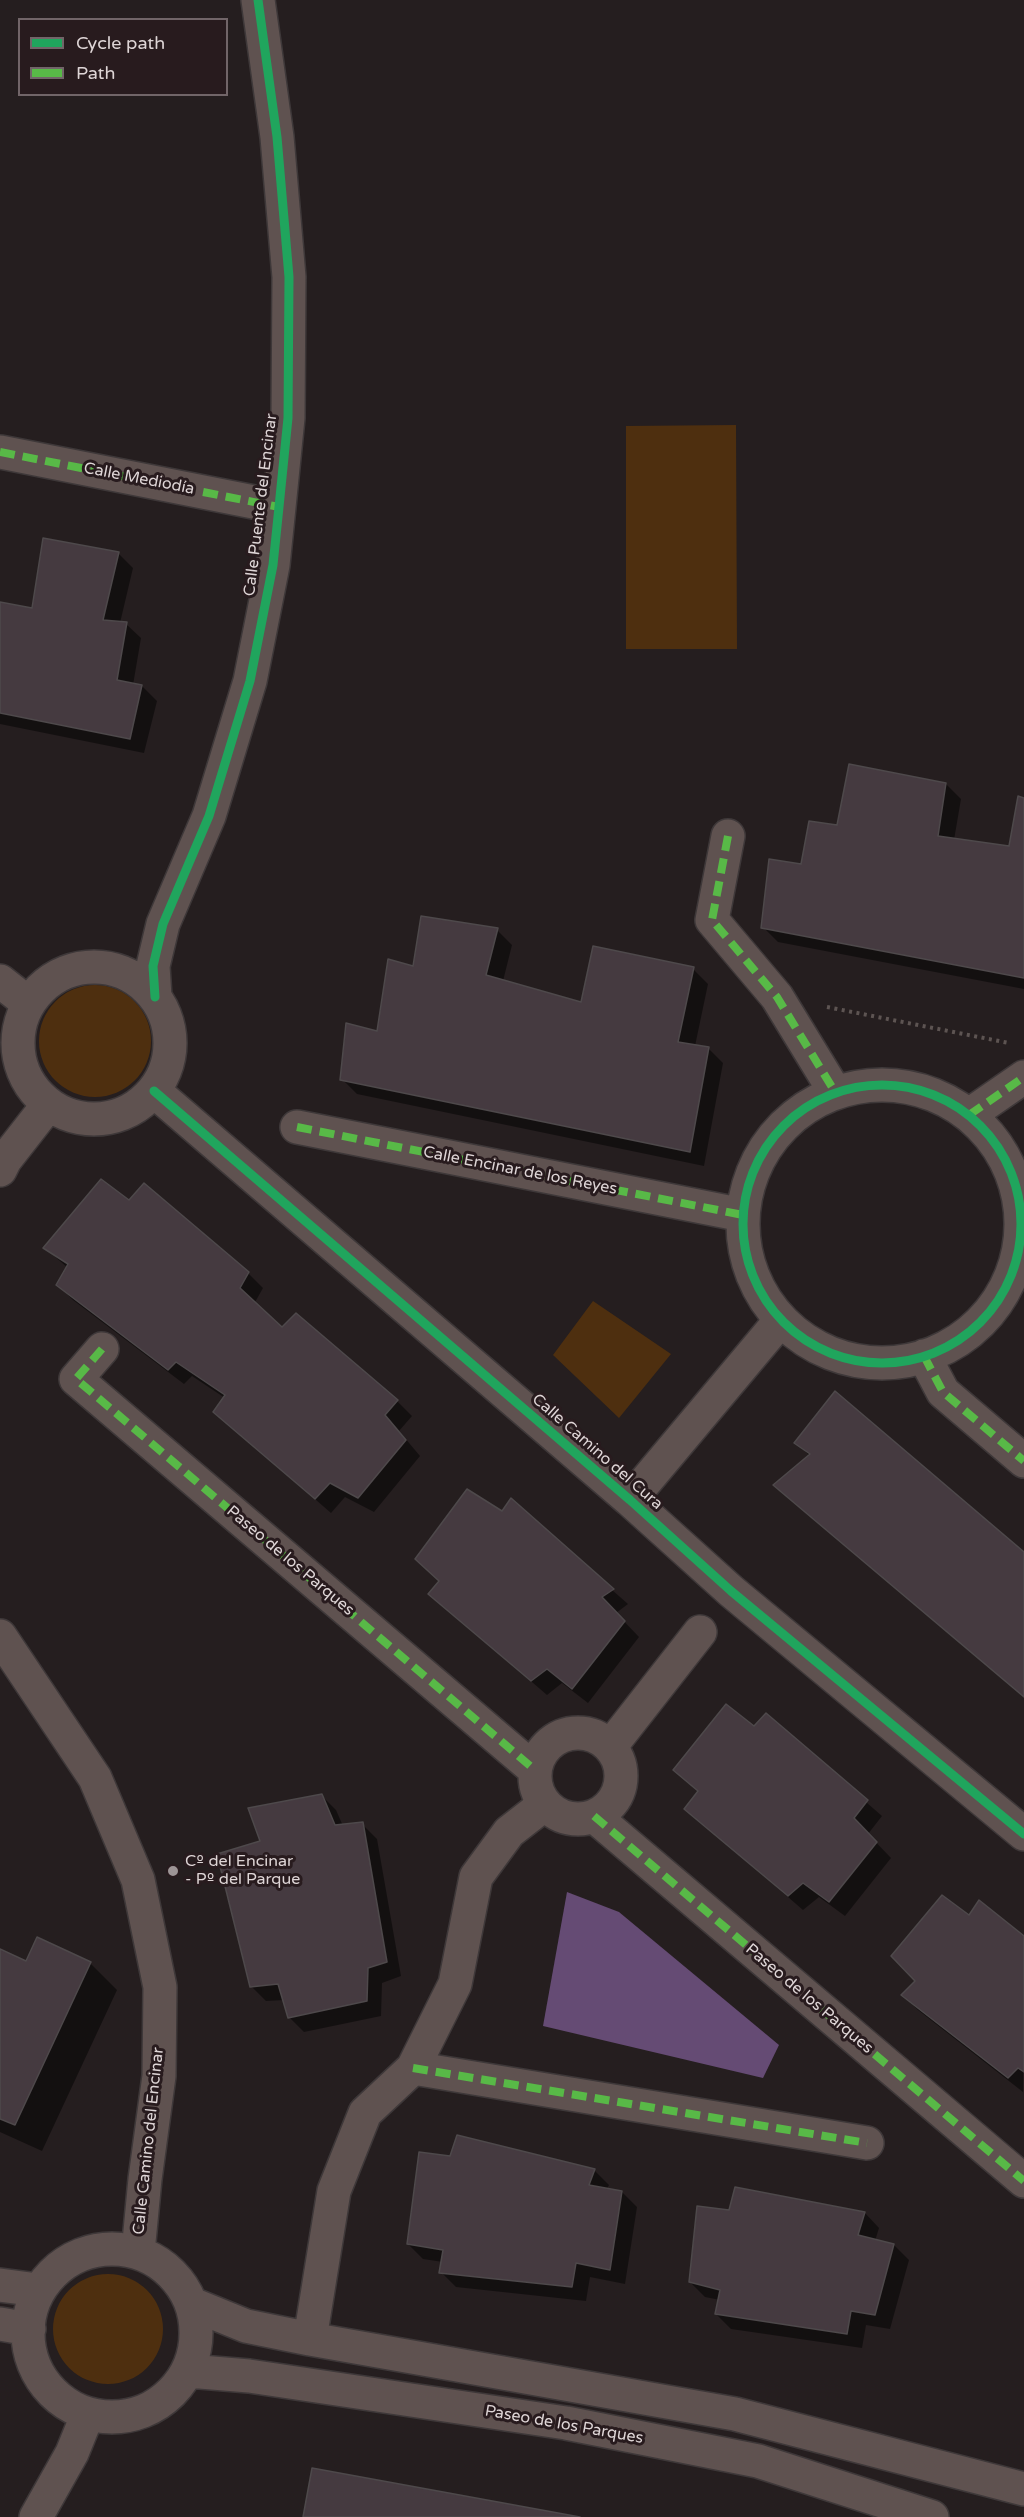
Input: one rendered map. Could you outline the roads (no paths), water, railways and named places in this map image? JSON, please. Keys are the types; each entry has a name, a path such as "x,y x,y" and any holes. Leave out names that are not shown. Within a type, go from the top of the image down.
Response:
{"street":[{"name":"Calle Puente del Encinar","path":"155,997 153,966 163,924 209,816 250,681 273,565 279,507 288,418 289,277 277,137 258,0"},
{"name":"Calle Mediodía","path":"0,452 279,507"},
{"path":"728,836 712,920 777,997 835,1092"},
{"name":"Calle Puente del Encinar","path":"111,968 137,954 163,924"},
{"path":"79,968 111,968 136,979 155,997 169,1028 168,1061 154,1091 131,1109 104,1119 75,1117 48,1105 29,1084 18,1058 18,1030 28,1003 50,980 79,968"},
{"path":"0,981 28,1003"},
{"path":"969,1114 1024,1077"},
{"path":"881,1084 927,1092 969,1114 1000,1149 1019,1192 1022,1238 1019,1268 985,1319 949,1347 924,1356 906,1362 860,1363 817,1348 780,1321 755,1284 742,1241 743,1215 745,1194 763,1150 794,1115 835,1092 881,1084"},
{"name":"Calle Camino del Cura","path":"154,1091 630,1500 730,1592 1024,1834"},
{"path":"0,1170 5,1160 48,1105"},
{"name":"Calle Encinar de los Reyes","path":"297,1127 743,1215"},
{"path":"630,1500 780,1321"},
{"name":"Paseo de los Parques","path":"102,1349 76,1379 535,1770"},
{"path":"924,1356 943,1392 1024,1461"},
{"path":"610,1747 700,1632"},
{"name":"Calle Camino del Encinar","path":"0,1636 95,1778 138,1880 160,1987 159,2076 138,2252"},
{"path":"581,1733 597,1737 610,1747 618,1761 621,1777 618,1793 608,1807 594,1816 576,1819 559,1814 545,1804 536,1788 535,1770 540,1754 551,1742 565,1734 581,1733"},
{"path":"310,2339 334,2191 365,2113 413,2068 455,1984 476,1877 509,1832 545,1804"},
{"name":"Paseo de los Parques","path":"594,1816 1024,2181"},
{"path":"413,2068 867,2143"},
{"path":"92,2250 138,2252 171,2272 192,2304 197,2338 189,2371 163,2402 127,2418 87,2416 60,2403 30,2362 14,2326 51,2272 72,2257 92,2250"},
{"path":"0,2285 38,2290"},
{"path":"192,2304 246,2326 310,2339 735,2414 1024,2489"},
{"name":"Paseo de los Parques","path":"189,2371 249,2376 566,2423 758,2461 932,2517"},
{"path":"36,2517 72,2453 87,2416"}],"place":[{"name":"Cº del Encinar - Pº del Parque","path":"173,1871"}]}
